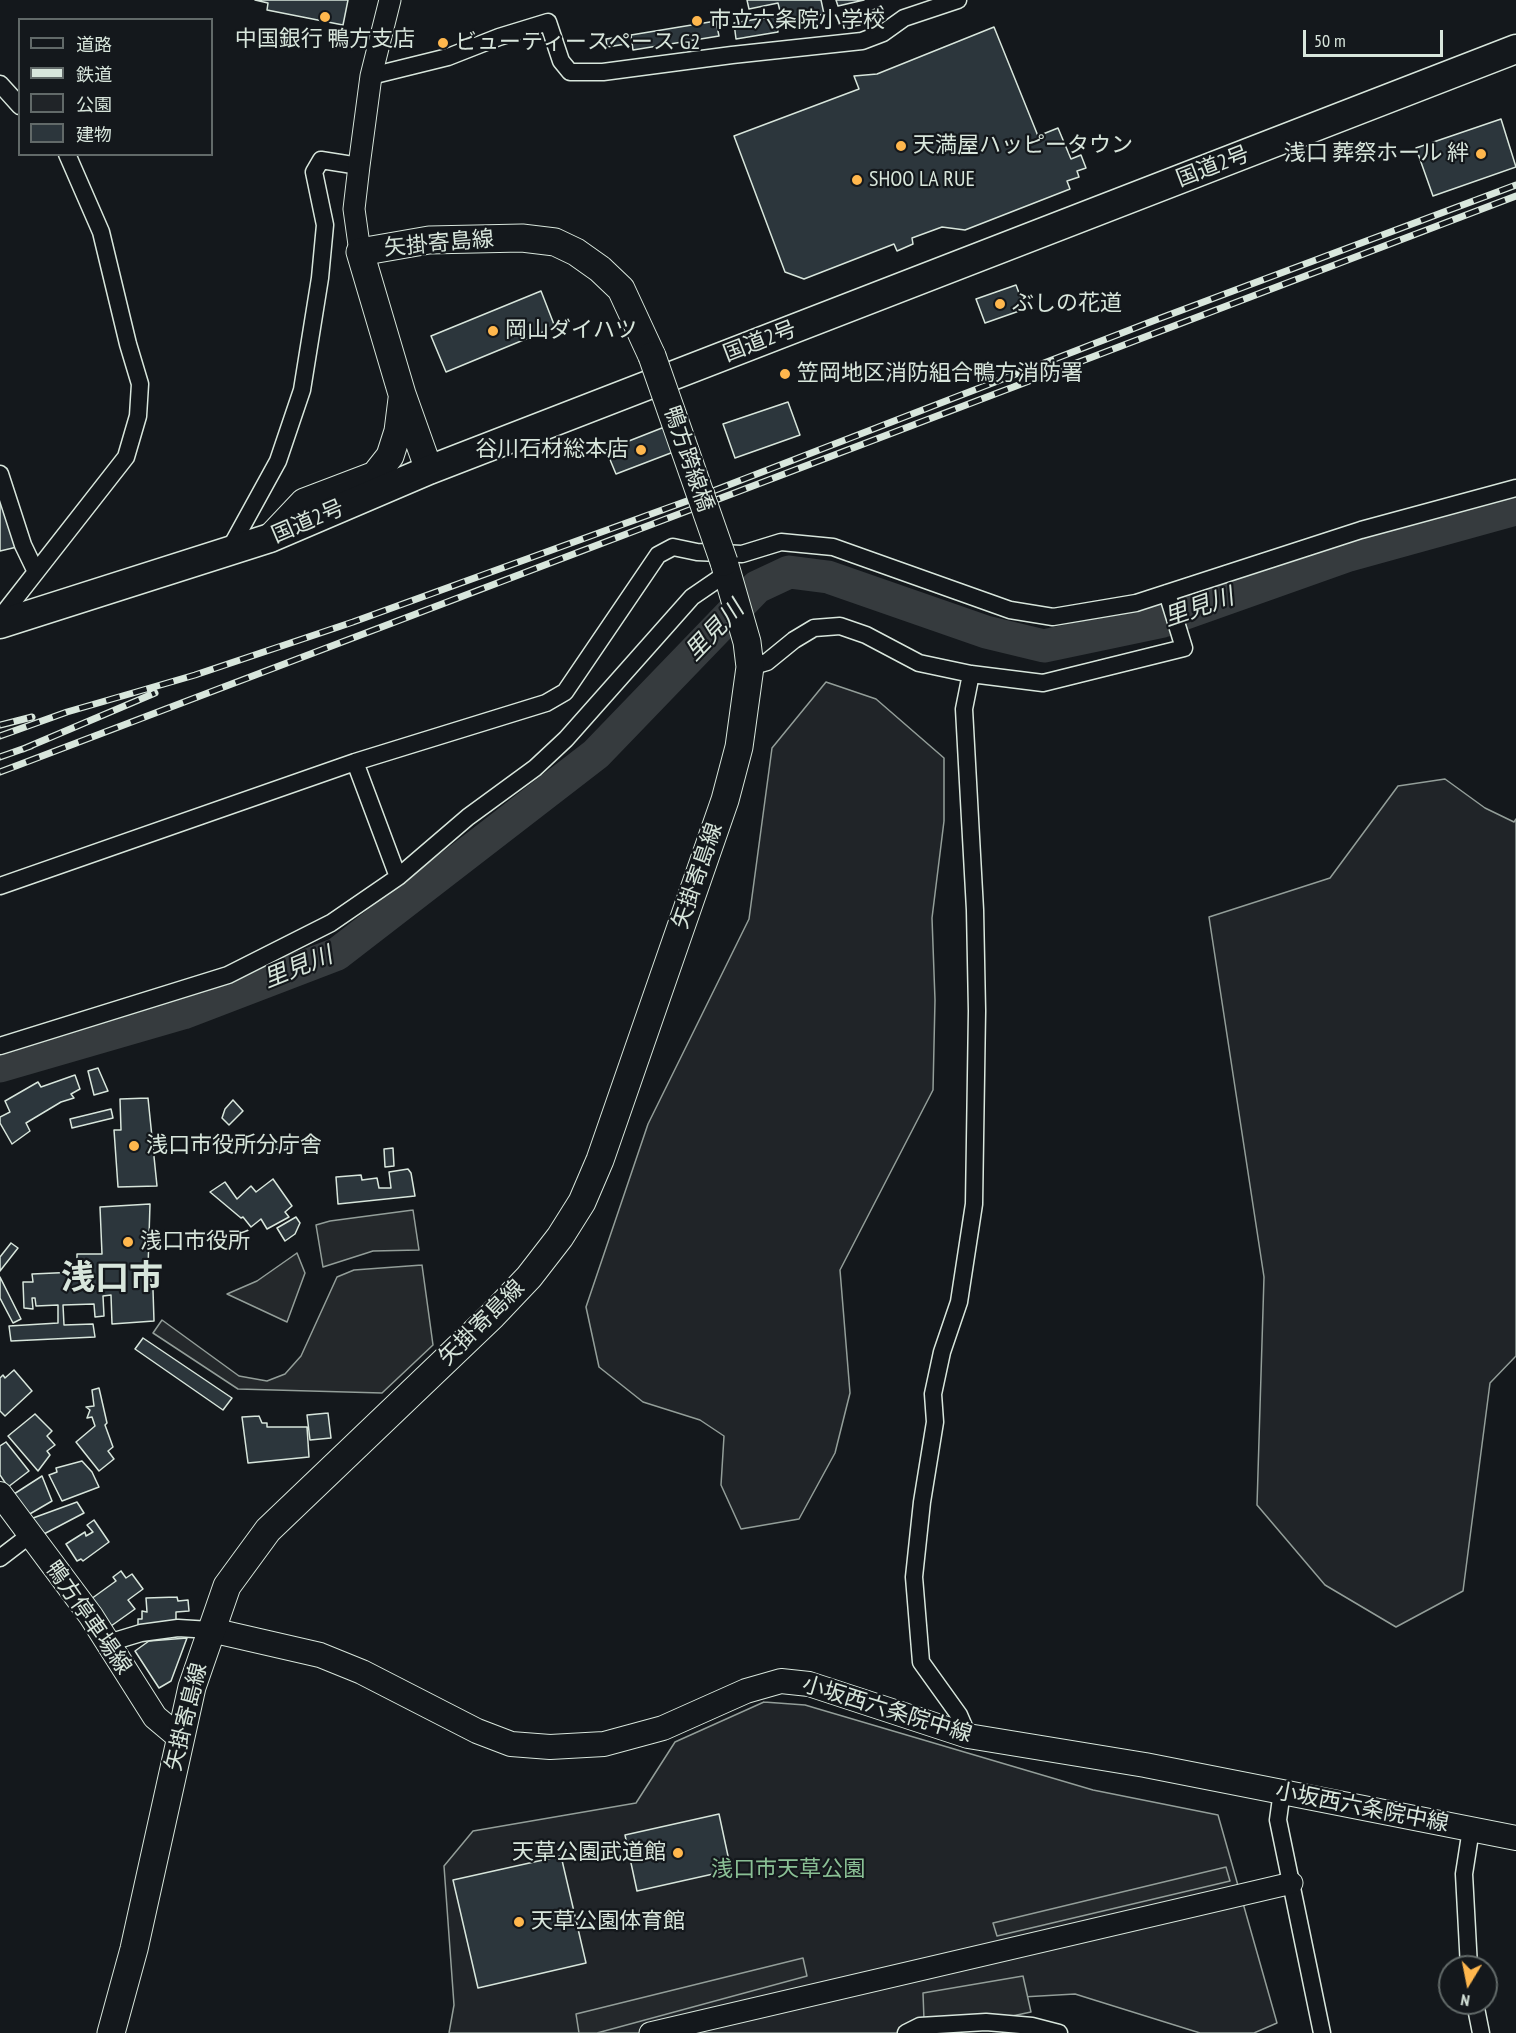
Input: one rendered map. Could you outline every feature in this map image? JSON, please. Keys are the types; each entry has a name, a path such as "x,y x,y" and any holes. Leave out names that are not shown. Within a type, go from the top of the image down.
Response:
{"highway":[{"name":"国道2号","path":"0,624 226,554 270,538 429,470 1516,49"}],"main road":[{"name":"矢掛寄島線","path":"429,470 402,393 360,252 429,240 522,238 555,242 576,252 600,269 621,290 652,356"},
{"name":"鴨方跨線橋","path":"652,356 727,573"},
{"path":"270,538 304,502 375,474 390,456 394,445 402,393"},
{"name":"矢掛寄島線","path":"111,2033 134,1949 180,1738 211,1630 227,1586 268,1530 507,1300 560,1237 582,1202 600,1160 725,800 740,747 749,655 727,573"},
{"name":"鴨方停車場線","path":"0,1494 108,1643 155,1717 180,1738"},
{"name":"小坂西六条院中線","path":"211,1630 320,1655 362,1672 477,1731 511,1744 550,1747 604,1744 663,1728 746,1691 781,1681 808,1684 968,1736 1145,1765 1516,1838"}],"street":[{"path":"360,252 354,209 359,166 371,76 390,0"},
{"path":"371,76 448,57 498,37 548,22 561,61 570,72 603,72 732,54 862,41 884,33 904,18 958,0"},
{"path":"0,84 18,104"},
{"path":"0,618 126,457 138,416 140,384 128,344 102,232 68,156"},
{"path":"226,554 278,460 302,390 326,225 314,172 321,160 359,166"},
{"path":"0,474 23,545 36,572"},
{"path":"0,886 355,762 546,703 565,692 658,555 673,547 697,552 742,554 781,542 833,547 1010,610 1053,617 1137,603 1361,530 1516,488"},
{"path":"0,1046 228,975 331,924 398,877 468,817 550,754 692,597 727,573"},
{"path":"749,655 767,662 794,639 814,628 840,626 866,635 919,663 971,674 1043,683 1184,648 1167,593"},
{"path":"968,1736 958,1715 921,1662 914,1577 922,1502 935,1422 933,1394 942,1352 959,1302 974,1204 976,978 964,709 971,674"},
{"path":"355,762 398,877"},
{"path":"0,1558 30,1535"},
{"path":"108,1643 141,1633 169,1629 211,1630"},
{"path":"1282,1791 1278,1820 1322,2033"},
{"path":"1468,1955 1464,1874 1471,1829"},
{"path":"650,2033 1292,1883"},
{"path":"1477,2015 1481,2033"},
{"path":"906,2033 920,2026 986,2022 1032,2026 1059,2033"}],"green space":[{"path":"826,682 876,699 944,758 944,821 932,918 935,1000 933,1090 840,1270 850,1393 835,1453 799,1519 741,1529 721,1485 724,1436 700,1420 643,1402 599,1367 586,1307 648,1124 749,919 772,748"},
{"path":"1445,779 1485,808 1514,822 1516,819 1516,1356 1490,1383 1463,1591 1396,1627 1325,1585 1257,1505 1264,1277 1209,917 1330,878 1398,786"},
{"name":"浅口市天草公園","path":"764,1702 805,1705 1093,1790 1218,1815 1277,2023 1254,2033 1200,2033 1075,1994 952,2001 932,2033 449,2033 454,2005 444,1866 473,1831 636,1803 675,1742"}],"shaded area":[{"path":"413,1210 419,1250 373,1251 323,1267 316,1225 330,1221"},
{"path":"297,1253 305,1273 287,1322 227,1294 257,1281"},
{"path":"422,1265 433,1345 382,1393 238,1389 153,1333 162,1320 239,1376 267,1381 285,1374 301,1356 337,1277 354,1270"},
{"path":"1226,1867 1230,1881 997,1936 993,1923"},
{"path":"803,1958 807,1976 597,2033 579,2033 576,2014"},
{"path":"1023,1976 1031,2012 937,2032 924,2020 923,1993"}],"building":[{"name":"中国銀行 鴨方支店","path":"255,0 348,0 343,25 267,10 268,3"},
{"path":"747,0 821,0 824,14 783,23 778,3 749,9"},
{"path":"836,0 864,0 838,6"},
{"path":"881,6 885,13 875,18 871,11"},
{"path":"858,14 860,25 844,28 842,17"},
{"path":"775,16 778,32 736,39 734,23"},
{"path":"716,21 719,36 633,50 631,35"},
{"name":"天満屋ハッピータウン","path":"994,27 1038,136 1058,128 1071,159 1081,155 1086,168 1077,171 1079,177 1067,181 1070,189 965,230 942,227 912,238 913,244 897,251 894,244 804,279 785,272 734,136 859,89 854,76 877,74"},
{"path":"625,36 626,44 607,47 606,39"},
{"path":"1501,119 1516,167 1433,196 1416,148"},
{"name":"ぶしの花道","path":"1016,285 1025,309 985,323 976,299"},
{"name":"岡山ダイハツ","path":"541,291 555,327 446,372 431,336"},
{"path":"788,402 800,435 735,458 723,424"},
{"name":"谷川石材総本店","path":"667,426 676,451 616,474 606,450"},
{"path":"0,488 17,547 0,551"},
{"path":"98,1068 108,1091 94,1095 88,1071"},
{"path":"75,1075 80,1089 71,1094 74,1098 61,1102 26,1123 30,1131 12,1144 0,1123 0,1117 10,1112 5,1101 38,1082 41,1087"},
{"name":"浅口市役所分庁舎","path":"148,1098 157,1186 118,1187 114,1130 121,1130 120,1099"},
{"path":"233,1100 243,1111 229,1125 222,1118 225,1109"},
{"path":"111,1109 113,1118 72,1128 70,1119"},
{"path":"274,1142 288,1144 287,1150 273,1149"},
{"path":"393,1148 394,1166 385,1167 384,1149"},
{"path":"408,1169 411,1173 415,1196 338,1204 336,1177 361,1175 362,1180 377,1178 379,1188 391,1188 389,1172"},
{"path":"273,1179 292,1206 285,1212 289,1217 267,1229 261,1219 251,1227 243,1217 241,1218 210,1192 225,1182 237,1199 251,1186 256,1192"},
{"path":"150,1204 148,1268 153,1290 154,1321 112,1324 111,1295 103,1296 104,1316 95,1317 94,1304 63,1305 64,1325 93,1324 95,1337 11,1341 9,1326 58,1323 58,1305 36,1306 35,1298 32,1298 33,1309 24,1308 23,1282 33,1282 32,1274 77,1272 77,1254 102,1254 100,1207"},
{"path":"296,1217 300,1223 295,1234 285,1241 277,1228"},
{"path":"11,1243 18,1248 0,1271 0,1257"},
{"path":"0,1277 21,1319 13,1323 0,1298"},
{"path":"143,1338 232,1398 223,1410 135,1349"},
{"path":"14,1370 32,1391 5,1416 0,1411 0,1378 3,1375 5,1378"},
{"path":"99,1388 107,1423 105,1425 113,1447 108,1451 114,1459 99,1471 76,1442 95,1426 92,1417 87,1418 90,1410 86,1407 94,1406 92,1390"},
{"path":"328,1413 331,1438 310,1440 307,1415"},
{"path":"35,1414 52,1431 47,1436 55,1445 47,1451 50,1455 38,1471 8,1436"},
{"path":"259,1416 262,1423 267,1423 267,1427 307,1427 309,1457 248,1463 242,1417"},
{"path":"6,1442 29,1471 8,1487 0,1475 0,1446"},
{"path":"82,1461 92,1472 99,1487 62,1501 49,1475 57,1472 56,1468"},
{"path":"42,1476 52,1501 28,1515 14,1494"},
{"path":"77,1502 84,1513 42,1535 33,1518"},
{"path":"94,1520 109,1542 83,1561 81,1559 77,1561 66,1544 85,1532 86,1536 93,1532 87,1525"},
{"path":"121,1571 126,1578 132,1574 143,1589 128,1600 135,1609 111,1626 91,1599 116,1581 113,1577"},
{"path":"177,1597 178,1601 188,1600 189,1611 176,1612 176,1622 138,1626 138,1619 142,1619 142,1611 147,1612 146,1598"},
{"path":"187,1638 171,1681 159,1688 135,1651 149,1641"},
{"name":"天草公園武道館","path":"719,1814 731,1870 637,1891 625,1835"},
{"name":"天草公園体育館","path":"561,1856 586,1963 478,1988 453,1880"}],"waterway":[{"name":"里見川","path":"0,1066 183,1013 337,954 596,754 757,587 789,572 828,577 986,632 1044,646 1163,621 1349,555 1516,509"}],"railway":[{"path":"0,736 67,712 195,675 353,622 687,501 1158,319 1516,185"},
{"path":"0,772 1516,196"},
{"path":"23,749 155,693"},
{"path":"0,725 32,717"},
{"path":"0,757 31,746"}],"place":[{"name":"中国銀行 鴨方支店","path":"325,17"},
{"name":"市立六条院小学校","path":"697,21"},
{"name":"ビューティースペース G2","path":"443,43"},
{"name":"天満屋ハッピータウン","path":"901,146"},
{"name":"浅口 葬祭ホール 絆","path":"1481,154"},
{"name":"SHOO LA RUE","path":"857,180"},
{"name":"ぶしの花道","path":"1000,304"},
{"name":"岡山ダイハツ","path":"493,331"},
{"name":"笠岡地区消防組合鴨方消防署","path":"785,374"},
{"name":"谷川石材総本店","path":"641,450"},
{"name":"浅口市役所分庁舎","path":"134,1146"},
{"name":"浅口市役所","path":"128,1242"},
{"name":"天草公園武道館","path":"678,1853"},
{"name":"天草公園体育館","path":"519,1922"}],"district":[{"name":"浅口市","path":"112,1279"}]}
